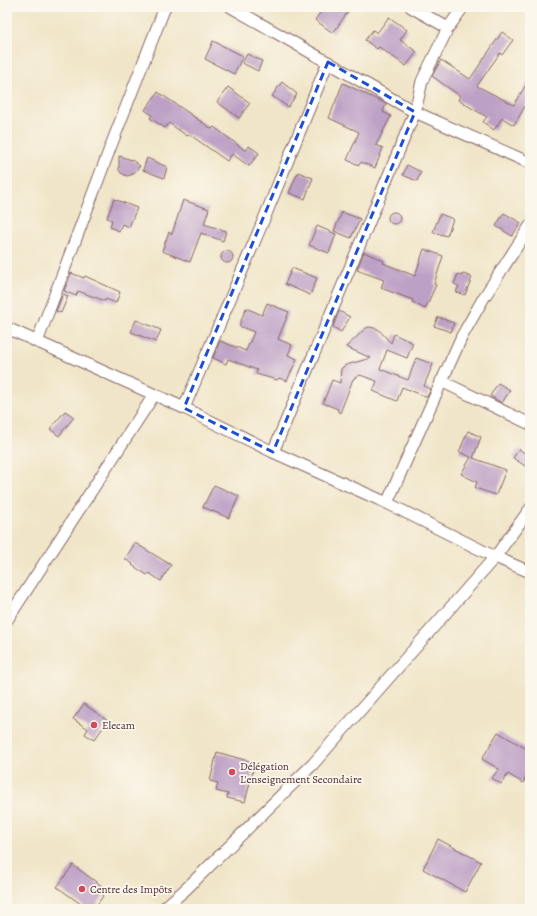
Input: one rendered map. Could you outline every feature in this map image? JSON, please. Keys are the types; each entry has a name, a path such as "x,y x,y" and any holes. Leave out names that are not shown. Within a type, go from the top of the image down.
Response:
{"street":[{"path":"37,342 165,7"},
{"path":"231,7 415,112 530,162"},
{"path":"411,7 448,28"},
{"path":"273,452 415,112 422,81 448,28 463,7"},
{"path":"184,408 264,219 328,62"},
{"path":"387,503 462,336 483,299 530,226"},
{"path":"7,328 184,408 273,452 387,503 495,557 530,572"},
{"path":"441,381 530,424"},
{"path":"7,620 154,395"},
{"path":"163,909 186,889 313,764 495,557 530,509"}],"highlighted area":[{"path":"328,62 415,112 273,452 184,408"}],"building":[{"path":"324,7 351,7 333,33 315,20"},
{"path":"389,17 407,30 400,40 417,52 406,66 379,47 377,49 365,40 373,30 377,33"},
{"path":"502,32 513,40 502,55 500,53 477,86 514,105 530,78 530,98 514,125 502,118 494,130 483,122 487,117 458,100 460,96 432,76 441,60 470,79"},
{"path":"213,41 243,56 234,74 205,59"},
{"path":"247,54 262,61 258,71 242,63"},
{"path":"282,82 297,94 288,107 272,96"},
{"path":"343,83 386,104 383,112 391,116 376,145 383,148 375,168 361,162 359,165 347,160 359,132 329,118"},
{"path":"228,87 250,103 239,118 217,102"},
{"path":"158,92 212,129 214,127 246,151 249,146 259,153 249,166 232,154 227,161 189,134 187,136 169,123 165,128 150,118 152,115 145,110"},
{"path":"119,156 132,160 140,166 133,174 127,176 119,170"},
{"path":"147,158 167,167 164,178 143,170"},
{"path":"407,165 421,172 417,181 403,175"},
{"path":"298,172 313,178 305,199 289,193"},
{"path":"114,199 137,208 129,227 122,224 119,231 110,227 112,220 107,218"},
{"path":"183,200 209,209 204,224 226,231 223,241 201,233 190,262 162,251 169,232 172,234"},
{"path":"342,212 360,219 351,238 334,231"},
{"path":"394,212 398,214 400,218 398,222 394,224 390,222 388,218 390,214"},
{"path":"504,213 521,223 512,236 496,226"},
{"path":"440,214 453,219 447,236 433,232"},
{"path":"317,226 336,234 329,253 309,245"},
{"path":"424,249 443,256 434,284 436,285 425,309 412,302 413,300 381,288 384,280 357,270 364,252 384,261 383,263 415,276"},
{"path":"225,251 229,251 233,257 229,263 225,263 221,259 221,255"},
{"path":"292,268 317,278 310,295 285,284"},
{"path":"71,273 84,278 85,276 120,292 116,303 106,299 105,301 78,291 76,296 64,291"},
{"path":"458,274 472,277 465,295 456,292 459,286 454,284"},
{"path":"63,294 68,296 61,313 56,311"},
{"path":"267,303 289,312 278,339 292,345 288,355 297,359 287,381 279,378 277,380 256,374 257,370 228,359 226,364 213,358 220,341 246,351 254,332 239,326 246,308 262,315"},
{"path":"339,311 350,317 341,332 333,327"},
{"path":"438,317 454,323 451,332 434,326"},
{"path":"136,320 161,330 156,342 131,332"},
{"path":"370,327 378,329 391,343 394,334 413,343 407,358 387,350 380,369 408,380 416,358 433,364 424,386 431,389 427,397 402,387 397,401 373,391 377,381 360,375 353,379 340,413 338,412 338,409 323,403 332,380 340,383 341,369 343,367 371,358 346,347 366,328"},
{"path":"498,383 510,390 502,403 490,396"},
{"path":"65,411 74,417 59,436 50,429"},
{"path":"468,431 481,437 473,458 506,470 496,495 475,488 477,482 461,474 471,457 459,452"},
{"path":"519,449 530,457 530,469 513,458"},
{"path":"214,485 239,496 229,518 203,507"},
{"path":"135,543 171,565 161,581 149,573 147,575 125,559"},
{"name":"Elecam","path":"84,704 108,721 94,740 85,734 88,729 73,719"},
{"path":"498,732 530,751 530,770 523,783 508,774 501,784 492,778 499,769 482,759"},
{"name":"Délégation L'enseignement Secondaire","path":"217,752 255,763 245,802 227,798 228,794 216,791 218,783 210,781"},
{"path":"438,839 481,862 465,892 423,869"},
{"name":"Centre des Impôts","path":"73,865 107,890 94,909 88,909 57,887"}],"place":[{"name":"Elecam","path":"94,725"},
{"name":"Délégation L'enseignement Secondaire","path":"232,772"},
{"name":"Centre des Impôts","path":"82,889"}]}
